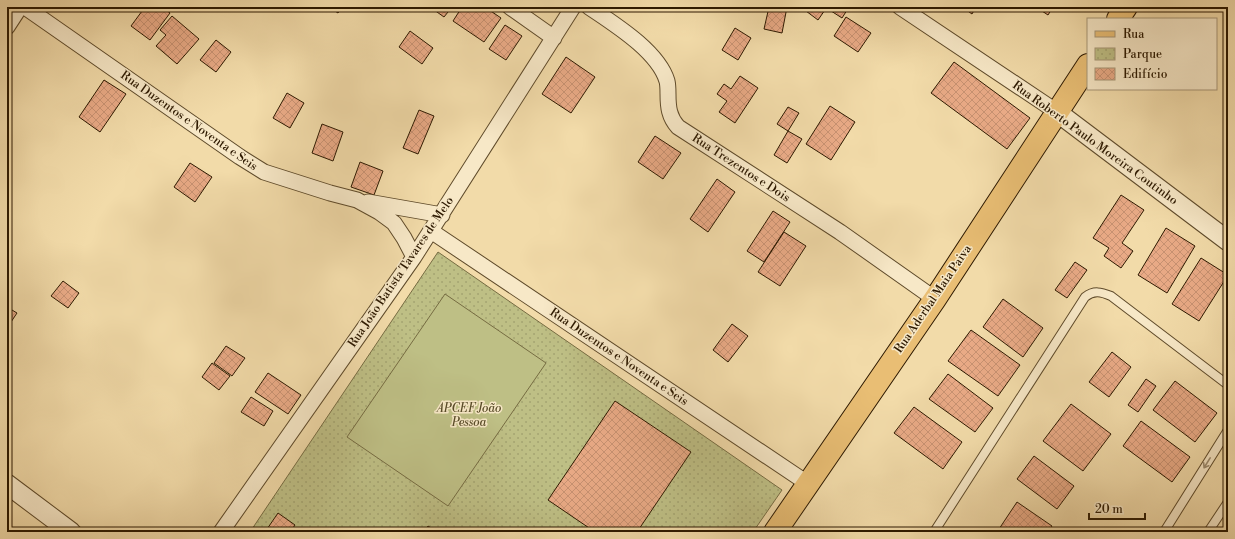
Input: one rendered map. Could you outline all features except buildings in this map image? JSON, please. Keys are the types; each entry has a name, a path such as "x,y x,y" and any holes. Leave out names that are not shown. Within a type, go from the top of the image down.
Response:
{"main road":[{"path":"1119,18 1126,7"},
{"name":"Rua Aderbal Maia Paiva","path":"775,532 935,299 1087,67"}],"street":[{"path":"7,27 20,7"},
{"name":"Rua Duzentos e Noventa e Seis","path":"25,7 234,153 264,172 281,179 357,200 380,212 394,223 414,257"},
{"path":"510,7 554,38"},
{"name":"Rua João Batista Tavares de Melo","path":"220,532 432,231 573,7"},
{"name":"Rua Trezentos e Dois","path":"588,7 638,43 654,57 668,82 669,113 678,127 840,232 935,299"},
{"name":"Rua Roberto Paulo Moreira Coutinho","path":"900,7 1057,112 1228,241"},
{"path":"357,200 442,215"},
{"name":"Rua Duzentos e Noventa e Seis","path":"432,231 808,483"},
{"path":"7,484 71,532"}],"lane":[{"path":"934,532 1080,304 1090,293 1098,292 1111,296 1228,385"},
{"path":"1164,532 1228,430"},
{"path":"1208,532 1228,502"}],"green space":[{"name":"APCEF João Pessoa","path":"438,252 782,490 753,532 250,532"},
{"path":"445,294 546,363 448,506 347,437"}]}
